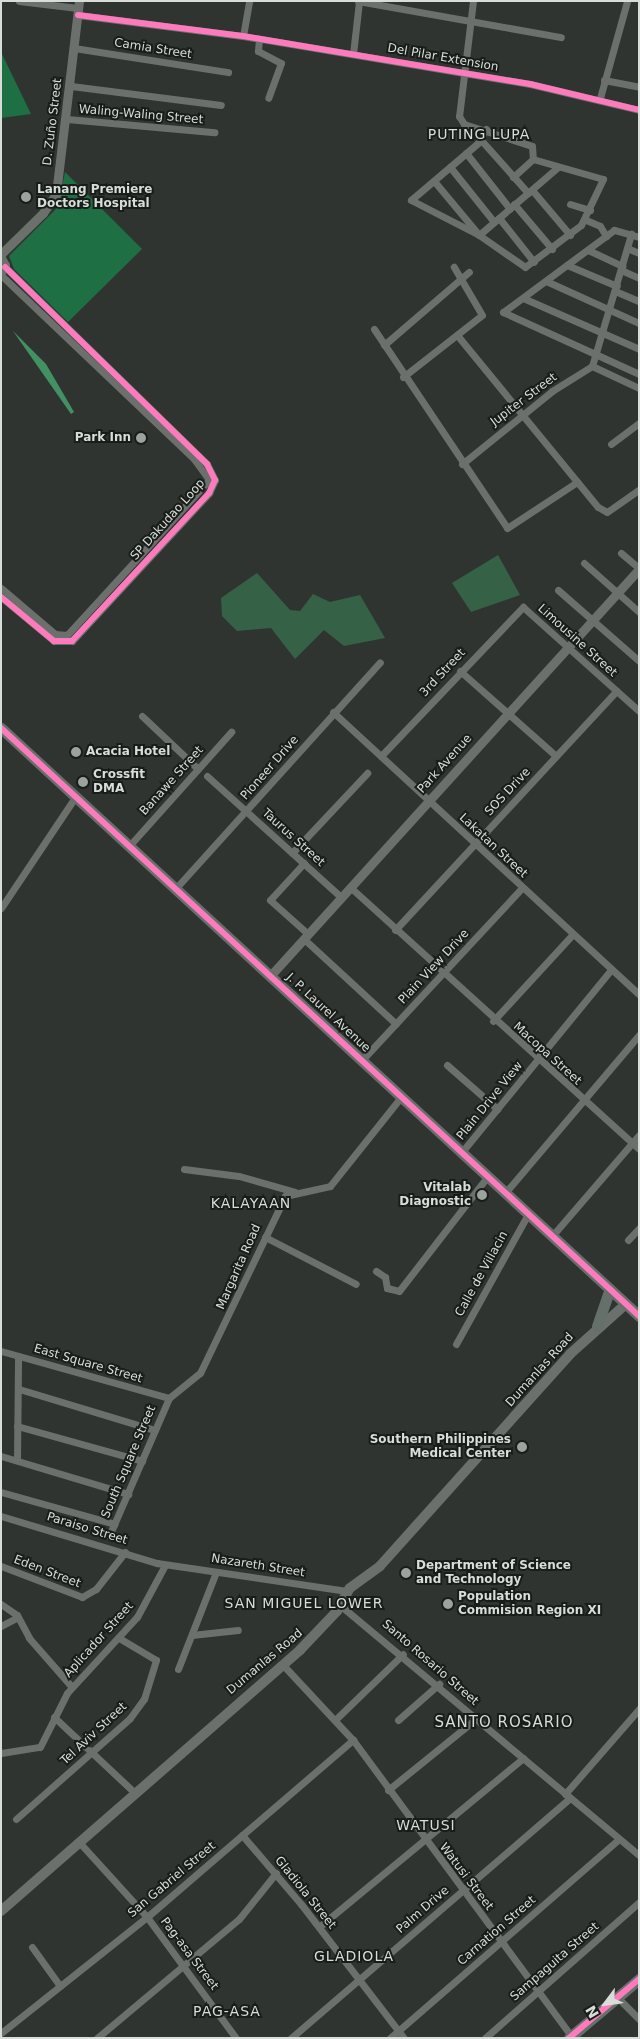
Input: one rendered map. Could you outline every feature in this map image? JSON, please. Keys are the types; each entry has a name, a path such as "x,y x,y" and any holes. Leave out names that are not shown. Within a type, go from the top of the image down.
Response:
{"main road":[{"name":"J. P. Laurel Avenue","path":"1,728 639,1316"},
{"path":"597,1326 610,1289"},
{"path":"626,1304 639,1300"},
{"name":"Dumanlas Road","path":"1,1911 283,1665 341,1606 347,1591 380,1566 597,1326 626,1304"},
{"path":"570,2037 639,1980"}],"street":[{"name":"Del Pilar Extension","path":"19,1 78,8 353,54 600,98 639,110"},
{"path":"243,36 249,1"},
{"path":"353,54 359,1 470,19 561,37"},
{"path":"473,1 461,73 460,119 532,146 533,159"},
{"path":"600,98 627,1"},
{"name":"D. Zuño Street","path":"1,254 53,201 67,119 78,8"},
{"path":"259,38 258,51 281,64 268,98"},
{"name":"Camia Street","path":"74,48 228,72"},
{"path":"604,80 639,87"},
{"path":"70,86 221,105"},
{"name":"Waling-Waling Street","path":"67,119 214,132"},
{"path":"486,129 480,140 411,200 479,235 525,267 552,249 586,220 603,179 533,159"},
{"path":"480,140 570,235"},
{"path":"466,153 512,207 552,249"},
{"path":"513,177 533,159"},
{"path":"450,166 534,262"},
{"path":"479,235 558,167"},
{"path":"434,181 479,235"},
{"path":"570,204 590,210"},
{"path":"586,220 600,226 606,236"},
{"path":"639,237 619,229 606,236 503,312 639,374"},
{"name":"Jupiter Street","path":"462,464 521,414 592,366 598,355 631,234"},
{"path":"627,248 639,253"},
{"path":"588,250 639,278"},
{"path":"1,258 3,271"},
{"path":"567,265 639,301"},
{"path":"403,377 482,315 454,267"},
{"name":"SP Dakudao Loop","path":"1,588 62,636 70,634 102,604 209,493 215,477 207,464 3,271"},
{"path":"384,344 468,272"},
{"path":"546,281 639,323"},
{"path":"523,298 639,348"},
{"path":"374,329 403,377 508,529 576,482"},
{"path":"457,335 576,482 604,512 639,490"},
{"path":"592,366 639,388"},
{"path":"611,444 639,423"},
{"path":"621,553 639,569"},
{"path":"584,563 639,612"},
{"name":"Park Avenue","path":"270,975 639,569"},
{"path":"558,590 639,661"},
{"name":"SP Dakudao Loop","path":"1,597 49,638 62,644 75,639 102,604"},
{"name":"Limousine Street","path":"523,606 639,711"},
{"name":"3rd Street","path":"380,756 523,606"},
{"name":"Pioneer Drive","path":"176,888 380,662"},
{"path":"460,671 556,756"},
{"name":"SOS Drive","path":"395,930 616,691"},
{"name":"Lakatan Street","path":"333,712 639,994"},
{"path":"142,716 198,768"},
{"name":"Banawe Street","path":"130,845 231,732"},
{"path":"292,853 366,773"},
{"name":"Taurus Street","path":"207,776 341,897"},
{"path":"1,908 76,796"},
{"path":"304,863 270,900 396,1024"},
{"name":"Macopa Street","path":"350,887 582,1102 639,1149"},
{"name":"Plain View Drive","path":"362,1060 522,888"},
{"path":"493,1021 572,934"},
{"name":"Plain Drive View","path":"461,1153 612,970"},
{"path":"505,1193 639,1035"},
{"path":"447,1065 497,1109"},
{"path":"184,1170 239,1176 295,1192 330,1186 401,1097"},
{"path":"552,1236 639,1134"},
{"path":"376,1271 385,1277 387,1288 399,1292 488,1177"},
{"name":"Margarita Road","path":"169,1398 200,1373 280,1203 295,1192"},
{"name":"Calle de Villacin","path":"456,1344 528,1214"},
{"path":"628,1240 639,1228"},
{"path":"265,1237 356,1284"},
{"name":"East Square Street","path":"1,1351 169,1398"},
{"path":"17,1460 18,1356"},
{"path":"19,1389 155,1430"},
{"name":"South Square Street","path":"109,1536 169,1398"},
{"path":"17,1426 142,1461"},
{"path":"1,1456 128,1494"},
{"path":"1,1492 115,1524"},
{"name":"Paraiso Street","path":"1,1516 165,1565"},
{"name":"Eden Street","path":"1,1566 82,1597 96,1589 125,1552"},
{"name":"Nazareth Street","path":"165,1565 347,1591"},
{"name":"Aplicador Street","path":"1,1753 40,1747 71,1686 142,1611 165,1565"},
{"path":"178,1669 216,1572"},
{"path":"1,1604 18,1617 29,1638 71,1686"},
{"name":"Santo Rosario Street","path":"341,1606 439,1684 618,1840 639,1855"},
{"path":"1,1626 18,1617"},
{"path":"192,1636 238,1630"},
{"name":"Tel Aviv Street","path":"16,1819 93,1752 141,1705 156,1664 154,1658 118,1638"},
{"path":"336,1719 403,1654"},
{"name":"Watusi Street","path":"283,1665 336,1719 423,1840 501,1942 570,2037"},
{"path":"398,1720 439,1684"},
{"name":"Palm Drive","path":"290,2038 462,1891 567,1796 639,1709"},
{"path":"54,1717 135,1793"},
{"path":"388,1790 477,1718"},
{"name":"San Gabriel Street","path":"1,2033 147,1917 352,1740"},
{"path":"320,1927 523,1758"},
{"name":"Gladiola Street","path":"242,1835 320,1927 404,2038"},
{"name":"Carnation Street","path":"390,2038 618,1840"},
{"name":"Pag-asa Street","path":"79,1842 147,1917 236,2038"},
{"path":"97,2038 239,1919 276,1873"},
{"name":"Sampaguita Street","path":"485,2038 639,1902"},
{"path":"32,1947 60,1986"},
{"path":"618,1997 639,2019"}],"shaded area":[{"path":"1,52 31,114 1,118"},
{"path":"65,172 142,249 68,322 14,269 9,256 58,207"},
{"path":"13,331 46,364 74,412 71,414"},
{"path":"498,555 520,595 471,612 452,583"},
{"path":"257,573 290,610 300,611 313,594 330,602 360,595 385,638 344,646 324,630 295,659 271,628 237,631 222,616 221,598"}],"cycle path":[{"path":"78,15 243,36 530,84 639,110"},
{"path":"1,597 54,641 72,641 209,493 215,480 207,464 5,267"},
{"path":"1,728 639,1316"},
{"path":"569,2038 639,1979"}],"place":[{"name":"Lanang Premiere Doctors Hospital","path":"26,197"},
{"name":"Park Inn","path":"141,438"},
{"name":"Acacia Hotel","path":"76,752"},
{"name":"Crossfit DMA","path":"83,782"},
{"name":"Vitalab Diagnostic","path":"482,1195"},
{"name":"Southern Philippines Medical Center","path":"522,1447"},
{"name":"Department of Science and Technology","path":"406,1573"},
{"name":"Population Commision Region XI","path":"448,1604"}],"district":[{"name":"PUTING LUPA","path":"479,134"},
{"name":"KALAYAAN","path":"251,1203"},
{"name":"SAN MIGUEL LOWER","path":"304,1603"},
{"name":"SANTO ROSARIO","path":"504,1723"},
{"name":"WATUSI","path":"426,1825"},
{"name":"GLADIOLA","path":"354,1956"},
{"name":"PAG-ASA","path":"227,2011"}]}
